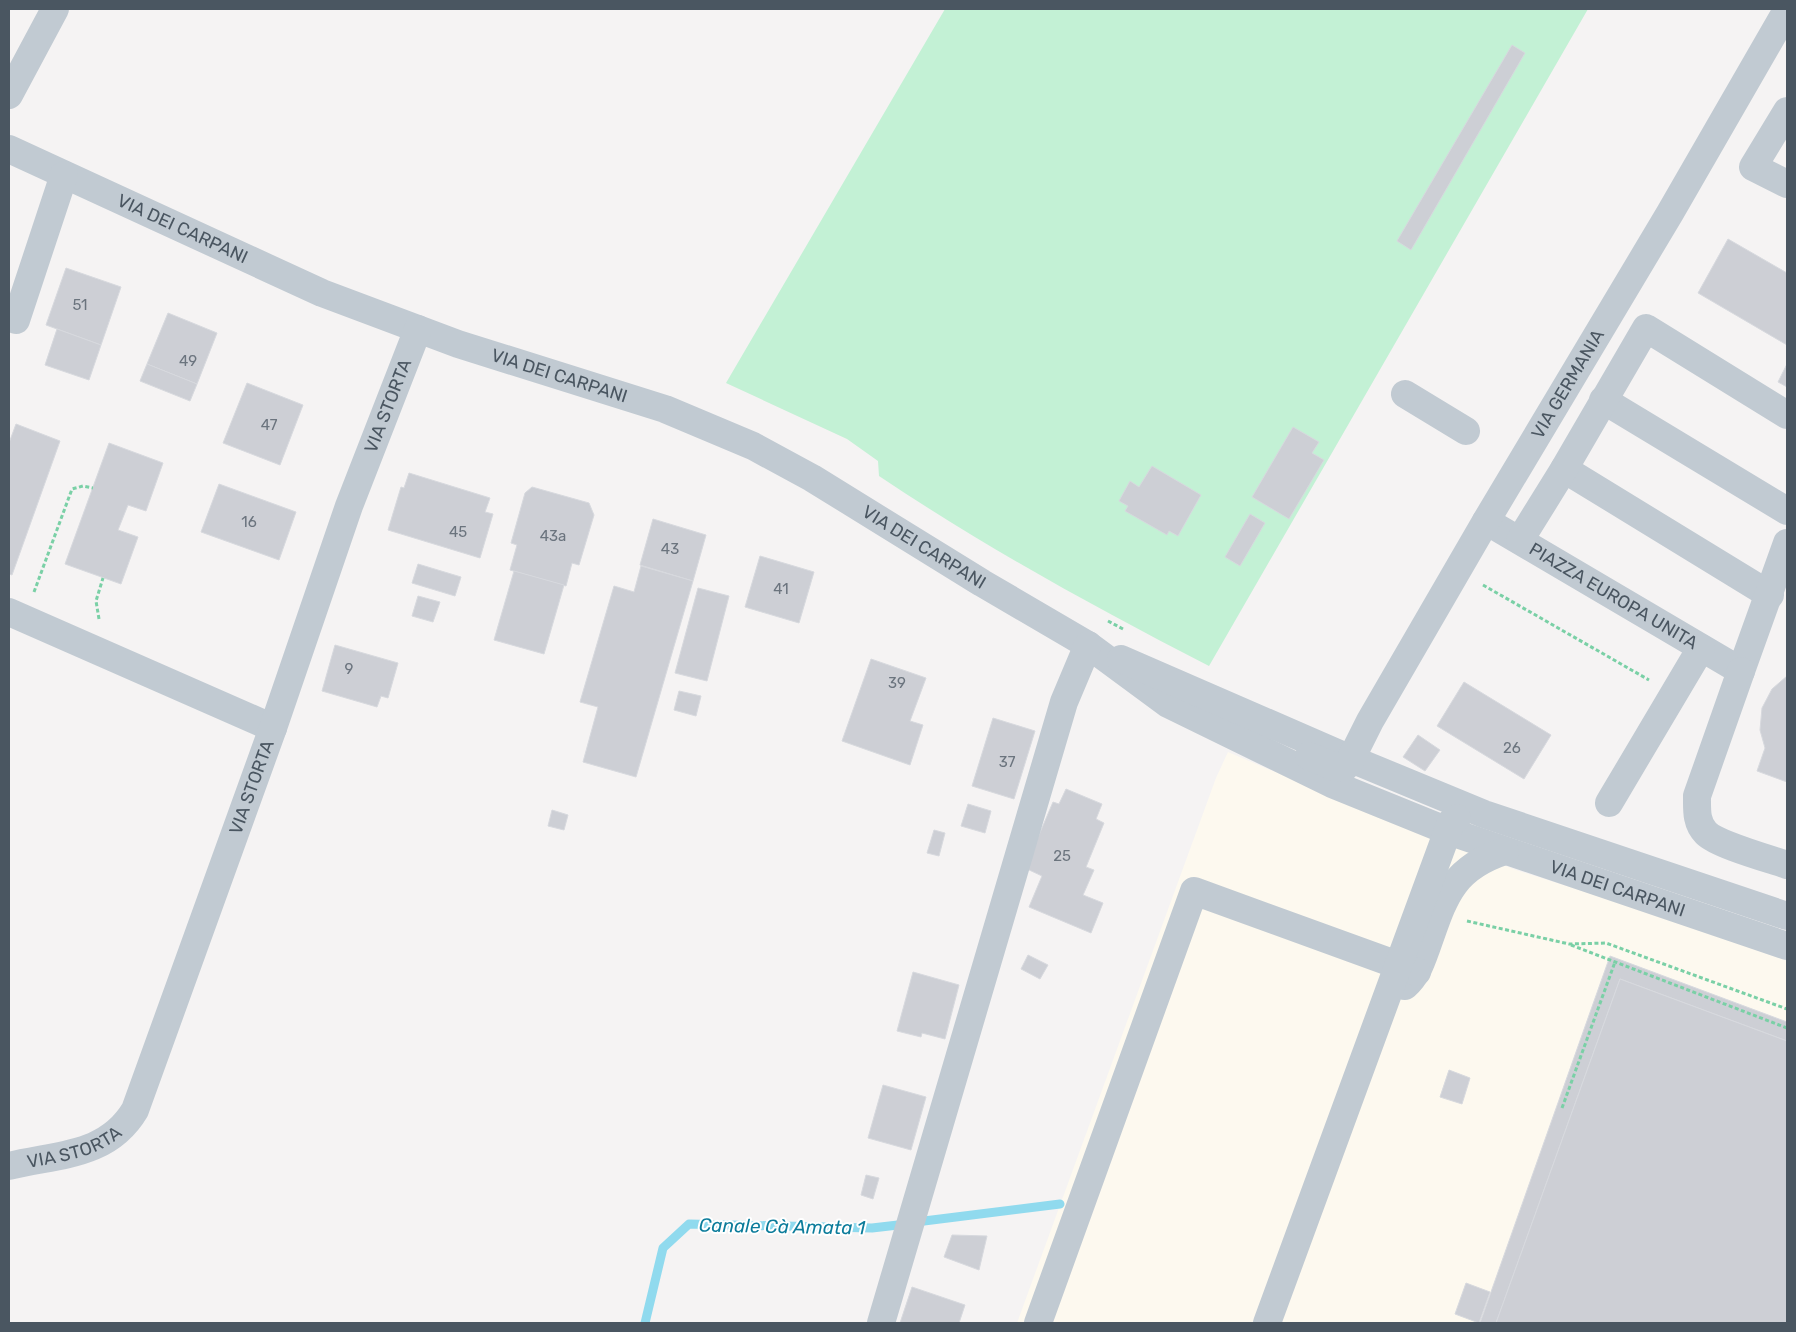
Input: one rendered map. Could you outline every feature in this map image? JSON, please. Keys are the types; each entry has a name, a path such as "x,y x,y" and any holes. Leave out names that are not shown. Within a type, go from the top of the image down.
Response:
{"street":[{"path":"9,95 55,9"},
{"name":"VIA GERMANIA","path":"1360,763 1486,521 1670,213 1787,10"},
{"path":"1787,111 1753,167 1787,184"},
{"name":"VIA DEI CARPANI","path":"9,149 307,286 418,329 665,409 753,446 805,474 975,579 1088,645 1155,696 1207,724 1355,793 1448,831 1787,946"},
{"path":"16,320 64,175"},
{"path":"1520,540 1564,469 1646,328 1787,415"},
{"name":"VIA STORTA","path":"9,1166 92,1147 112,1137 130,1118 159,1049 273,728 349,506 418,329"},
{"path":"1405,394 1466,431"},
{"path":"1603,400 1787,511"},
{"path":"1564,469 1770,595"},
{"name":"PIAZZA EUROPA UNITA","path":"1486,521 1741,670"},
{"path":"1787,543 1697,796 1697,817 1707,834 1787,865"},
{"path":"16,616 273,728"},
{"path":"881,1323 1064,702 1088,645"},
{"name":"VIA DEI CARPANI","path":"1088,645 1184,685 1360,763 1484,814 1787,916"},
{"path":"1609,803 1701,648"},
{"name":"VIA DEI CARPANI","path":"1207,724 1240,726 1338,768 1360,763"},
{"path":"1355,793 1345,784 1360,763 1380,786 1443,813 1448,820 1448,831 1408,968"},
{"name":"VIA DEI CARPANI","path":"1448,831 1452,820 1458,818 1602,870 1641,866"},
{"path":"1267,1323 1381,1011 1408,968 1454,882 1477,864 1505,851"},
{"path":"1038,1323 1194,891 1408,968"}],"path":[{"path":"16,616 72,490 83,486 93,488"},
{"path":"91,648 100,621 96,601 103,578"},
{"path":"1478,582 1654,682"},
{"path":"1100,616 1126,630"},
{"path":"1458,919 1568,944 1787,1028"},
{"path":"1568,944 1606,943 1787,1009"},
{"path":"1562,1108 1615,962"}],"shaded area":[{"path":"1228,752 1381,817 1516,870 1689,925 1787,961 1787,1323 1017,1323 1216,778"}],"green space":[{"path":"945,9 1588,9 1209,666 1041,576 919,502 879,476 878,461 847,439 726,383"}],"building":[{"path":"1512,45 1525,53 1411,250 1397,241"},
{"path":"1728,239 1787,273 1787,345 1698,293"},
{"path":"66,268 121,287 101,345 46,325"},
{"path":"168,313 217,333 197,384 147,364"},
{"path":"57,329 101,345 89,380 45,365"},
{"path":"147,364 197,384 190,401 140,381"},
{"path":"1787,364 1787,387 1778,382"},
{"path":"247,383 303,405 280,465 223,443"},
{"path":"16,424 60,441 12,575 9,574 9,443"},
{"path":"1293,427 1319,442 1312,453 1324,460 1289,519 1252,497"},
{"path":"109,443 163,463 146,511 128,505 118,530 138,537 121,584 65,564"},
{"path":"1152,466 1201,495 1178,536 1169,531 1167,535 1125,511 1128,506 1119,501 1130,481 1139,487"},
{"path":"409,473 490,498 485,512 493,514 480,558 388,530 401,487 404,488"},
{"path":"219,484 296,512 279,560 201,532"},
{"path":"532,487 589,503 594,515 579,565 572,563 566,586 510,570 517,545 511,543 525,493"},
{"path":"1250,514 1265,523 1240,566 1225,557"},
{"path":"653,519 706,535 693,581 640,565"},
{"path":"760,556 814,572 799,623 745,607"},
{"path":"418,564 461,577 455,596 412,583"},
{"path":"641,566 693,581 636,777 583,762 598,707 580,702 614,586 634,592"},
{"path":"514,571 564,585 544,654 494,640"},
{"path":"698,588 729,596 707,681 675,673"},
{"path":"418,596 440,602 433,622 412,616"},
{"path":"335,645 398,663 388,698 381,696 377,707 322,691"},
{"path":"871,659 926,678 910,721 923,725 910,765 842,741"},
{"path":"1787,676 1787,782 1757,771 1765,748 1760,730 1762,708 1772,689"},
{"path":"1464,682 1551,735 1524,779 1437,726"},
{"path":"679,691 701,696 696,716 674,710"},
{"path":"993,718 1035,731 1014,799 972,786"},
{"path":"1418,735 1440,750 1425,771 1403,757"},
{"path":"1066,789 1102,804 1096,819 1104,823 1086,867 1094,870 1083,895 1103,903 1091,933 1029,907 1042,876 1025,868 1053,802 1059,804"},
{"path":"968,804 991,811 985,833 961,826"},
{"path":"552,810 568,815 564,830 548,826"},
{"path":"934,830 945,833 939,856 927,853"},
{"path":"1028,955 1048,965 1040,979 1021,969"},
{"path":"1610,956 1787,1022 1787,1041 1620,979 1496,1323 1480,1323"},
{"path":"913,972 959,985 945,1039 922,1033 921,1037 897,1031"},
{"path":"1620,979 1787,1041 1787,1323 1496,1323"},
{"path":"1449,1070 1470,1078 1462,1104 1440,1097"},
{"path":"883,1085 926,1097 911,1150 868,1138"},
{"path":"866,1175 879,1178 873,1199 861,1195"},
{"path":"952,1235 987,1236 979,1270 944,1257"},
{"path":"1466,1283 1490,1292 1479,1323 1455,1314"},
{"path":"912,1287 965,1305 959,1323 900,1323"}],"waterway":[{"name":"Canale Cà Amata 1","path":"924,1221 1060,1204"},
{"name":"Canale Cà Amata 1","path":"645,1323 663,1248 689,1224 872,1228 898,1225"}]}
